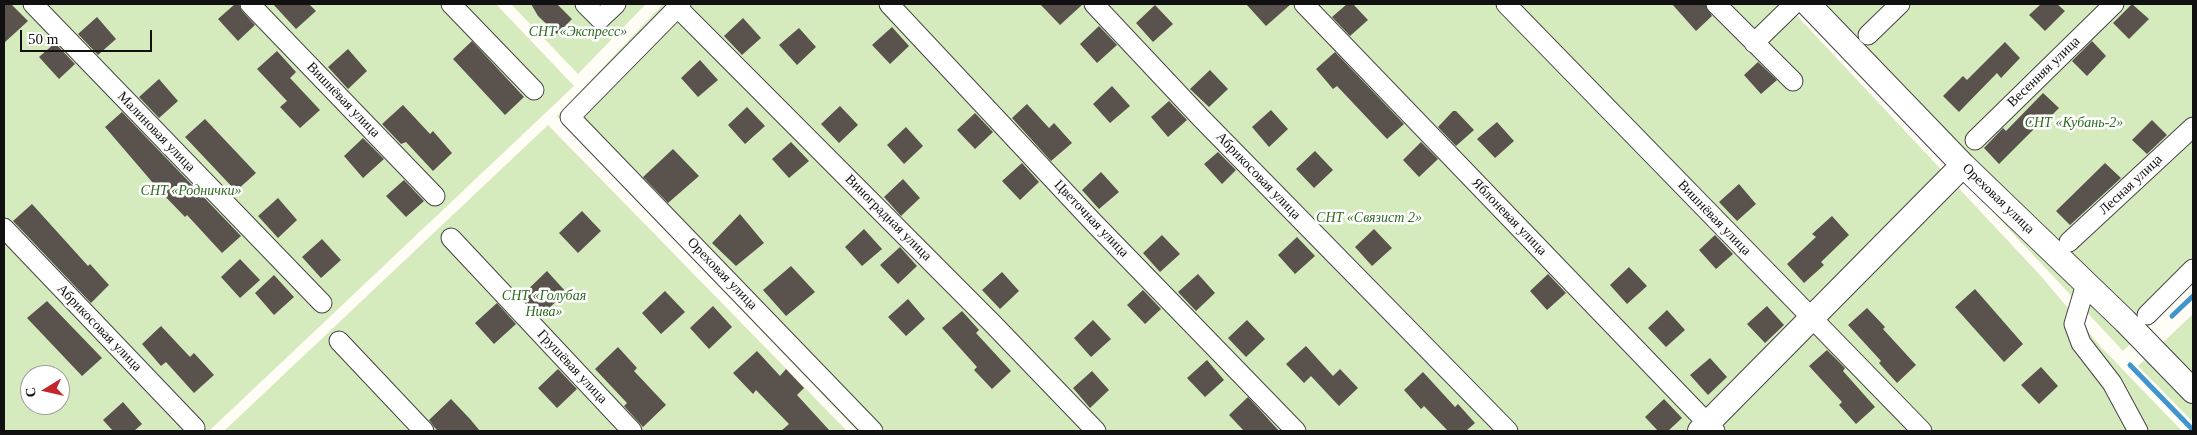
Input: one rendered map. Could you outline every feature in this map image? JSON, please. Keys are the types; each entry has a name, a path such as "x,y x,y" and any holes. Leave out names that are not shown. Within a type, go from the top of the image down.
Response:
{"street":[{"name":"Малиновая улица","path":"33,4 322,303"},
{"name":"Вишнёвая улица","path":"250,4 436,196"},
{"path":"451,4 534,90"},
{"path":"586,4 600,19 616,4"},
{"name":"Цветочная улица","path":"889,4 1094,222 1296,431"},
{"name":"Абрикосовая улица","path":"1094,4 1201,118 1508,431"},
{"name":"Яблоневая улица","path":"1304,4 1707,429"},
{"name":"Вишнёвая улица","path":"1506,4 1922,431"},
{"path":"1716,4 1793,81"},
{"path":"1754,43 1794,4"},
{"name":"Ореховая улица","path":"1808,4 1963,165 2193,391"},
{"path":"1868,35 1900,4"},
{"name":"Весенняя улица","path":"1975,140 2114,4"},
{"name":"Ореховая улица","path":"679,6 570,117 874,431"},
{"name":"Виноградная улица","path":"679,6 1096,431"},
{"name":"Лесная улица","path":"2069,242 2193,127"},
{"path":"1707,429 1812,318 1963,165"},
{"name":"Абрикосовая улица","path":"4,228 195,428"},
{"name":"Грушёвая улица","path":"451,238 632,431"},
{"path":"2147,315 2193,269"},
{"path":"2086,284 2074,324 2081,343 2112,383 2138,431"},
{"path":"339,341 424,431"}],"green space":[{"name":"СНТ «Роднички»","path":"4,4 496,4 574,86 209,431 4,431"},
{"name":"СНТ «Экспресс»","path":"511,4 646,4 578,74"},
{"name":"СНТ «Связист 2»","path":"663,4 1786,4 2040,275 2102,348 2182,431 857,431 557,116"},
{"name":"СНТ «Кубань-2»","path":"1798,4 2193,4 2193,284 2123,351"},
{"name":"СНТ «Голубая Нива»","path":"548,125 847,431 224,431"},
{"path":"2193,314 2193,422 2138,366"}],"building":[{"path":"4,4 11,4 28,21 4,43"},
{"path":"235,4 239,4 242,11 255,25 238,41 218,19"},
{"path":"273,4 309,4 316,11 296,29"},
{"path":"531,4 557,4 572,19 557,34 538,16"},
{"path":"1040,4 1083,4 1060,25"},
{"path":"1246,4 1291,4 1266,26"},
{"path":"1347,4 1353,4 1368,20 1350,36 1332,17"},
{"path":"1672,4 1705,4 1712,16 1696,31"},
{"path":"2041,4 2057,4 2065,11 2045,31 2029,15"},
{"path":"2132,4 2149,19 2129,39 2113,23"},
{"path":"1155,5 1173,24 1153,42 1136,23"},
{"path":"97,17 116,39 98,55 78,34"},
{"path":"743,18 761,38 742,55 724,36"},
{"path":"1099,26 1117,45 1097,63 1080,44"},
{"path":"892,27 909,46 890,64 872,45"},
{"path":"799,28 816,47 797,65 779,45"},
{"path":"472,41 524,97 505,115 453,59"},
{"path":"2092,41 2106,56 2087,76 2072,61"},
{"path":"2005,42 2020,58 2001,78 1997,73 1959,112 1943,96 1963,76 1967,80"},
{"path":"55,43 75,64 59,79 39,57"},
{"path":"348,49 367,71 348,89 328,67"},
{"path":"277,51 296,72 290,78 320,110 300,128 280,107 287,101 257,69"},
{"path":"1335,52 1404,124 1387,139 1337,86 1333,89 1316,69"},
{"path":"700,60 718,80 698,97 681,78"},
{"path":"1758,62 1777,80 1761,94 1744,75"},
{"path":"1210,70 1228,89 1209,107 1190,89"},
{"path":"159,79 178,101 159,118 139,97"},
{"path":"1112,86 1130,106 1110,123 1093,104"},
{"path":"2043,93 2059,108 2039,128 2037,126 1999,164 1984,148 2003,128 2006,131"},
{"path":"1169,101 1187,120 1168,137 1151,117"},
{"path":"1027,104 1049,128 1054,123 1072,143 1051,161 1012,118"},
{"path":"403,105 430,134 433,131 452,153 433,171 406,142 401,144 382,124"},
{"path":"840,106 858,125 839,143 821,124"},
{"path":"747,107 765,126 745,144 728,125"},
{"path":"1271,110 1288,129 1269,147 1252,127"},
{"path":"1453,111 1456,111 1474,130 1456,146 1438,127"},
{"path":"122,112 241,236 222,253 187,215 185,217 159,190 105,127"},
{"path":"975,113 993,132 975,149 957,130"},
{"path":"205,119 256,173 236,191 185,137"},
{"path":"2152,120 2167,135 2147,154 2132,140"},
{"path":"1497,122 1514,141 1495,158 1477,139"},
{"path":"906,127 923,146 904,164 887,145"},
{"path":"363,138 384,159 363,178 344,156"},
{"path":"791,142 809,161 789,178 772,159"},
{"path":"1421,142 1438,159 1419,177 1403,160"},
{"path":"673,149 699,176 668,203 643,177"},
{"path":"1315,151 1333,170 1314,188 1296,169"},
{"path":"1218,152 1236,170 1222,184 1204,164"},
{"path":"1022,163 1039,182 1020,200 1002,181"},
{"path":"2105,163 2121,178 2070,225 2056,211"},
{"path":"1101,172 1119,192 1099,209 1082,190"},
{"path":"903,179 920,198 901,216 884,197"},
{"path":"404,180 424,201 406,217 386,196"},
{"path":"1739,184 1756,204 1737,221 1719,202"},
{"path":"278,198 297,220 278,238 258,216"},
{"path":"32,204 88,266 90,264 109,285 91,303 13,221"},
{"path":"582,211 601,231 578,253 559,233"},
{"path":"740,214 764,243 736,266 712,243"},
{"path":"1832,216 1849,235 1821,262 1824,265 1804,283 1787,264 1816,237 1812,234"},
{"path":"864,229 882,249 862,266 845,247"},
{"path":"1374,229 1392,248 1372,266 1355,247"},
{"path":"1162,235 1180,254 1160,272 1143,253"},
{"path":"1715,235 1733,254 1716,269 1699,250"},
{"path":"1297,237 1315,256 1295,274 1278,255"},
{"path":"322,239 341,260 321,278 302,257"},
{"path":"900,247 917,266 898,284 880,265"},
{"path":"240,259 260,280 240,298 221,277"},
{"path":"791,266 815,292 786,316 763,290"},
{"path":"1629,267 1647,286 1627,304 1610,285"},
{"path":"547,271 566,292 543,314 535,306 533,309 521,296"},
{"path":"1002,272 1019,291 1000,309 982,290"},
{"path":"1198,274 1215,293 1196,311 1178,292"},
{"path":"1548,274 1566,293 1547,310 1530,291"},
{"path":"274,275 294,297 274,315 255,293"},
{"path":"1975,289 2023,344 2004,362 1955,307"},
{"path":"1143,290 1161,309 1145,324 1127,305"},
{"path":"665,291 685,312 661,334 642,313"},
{"path":"908,299 925,319 906,336 888,317"},
{"path":"47,301 102,358 82,376 27,318"},
{"path":"497,303 516,324 494,344 475,323"},
{"path":"713,306 732,327 709,349 690,328"},
{"path":"1767,306 1784,325 1765,343 1747,324"},
{"path":"1867,308 1885,327 1883,329 1916,365 1897,383 1879,363 1881,361 1848,325"},
{"path":"1667,310 1685,330 1666,347 1648,328"},
{"path":"962,311 979,330 976,333 1011,371 992,389 974,370 977,367 942,328"},
{"path":"1093,320 1111,339 1091,357 1074,338"},
{"path":"1247,320 1265,339 1246,357 1228,338"},
{"path":"161,326 190,357 194,353 214,375 194,393 166,362 161,366 142,344"},
{"path":"1306,346 1333,376 1340,369 1358,388 1339,406 1311,376 1304,383 1286,364"},
{"path":"618,347 637,368 634,371 666,405 643,427 624,406 627,403 595,369"},
{"path":"1827,350 1845,368 1843,371 1875,407 1856,424 1839,405 1842,402 1809,366"},
{"path":"757,351 780,376 786,369 804,388 797,395 830,431 781,431 789,424 756,390 753,394 733,373"},
{"path":"1710,358 1727,377 1708,395 1690,375"},
{"path":"1207,360 1224,380 1205,397 1187,378"},
{"path":"2041,367 2058,386 2039,404 2021,385"},
{"path":"558,369 577,389 557,408 538,388"},
{"path":"1092,371 1109,390 1090,408 1073,388"},
{"path":"1423,372 1455,407 1458,404 1475,423 1466,431 1448,431 1424,406 1421,409 1404,390"},
{"path":"1248,397 1279,431 1244,431 1229,415"},
{"path":"451,399 480,431 438,431 435,428 429,420"},
{"path":"1664,399 1682,418 1668,431 1658,431 1645,417"},
{"path":"123,402 142,424 134,431 113,431 103,420"}],"waterway":[{"path":"2172,316 2193,296"},
{"path":"2130,365 2193,430"}]}
